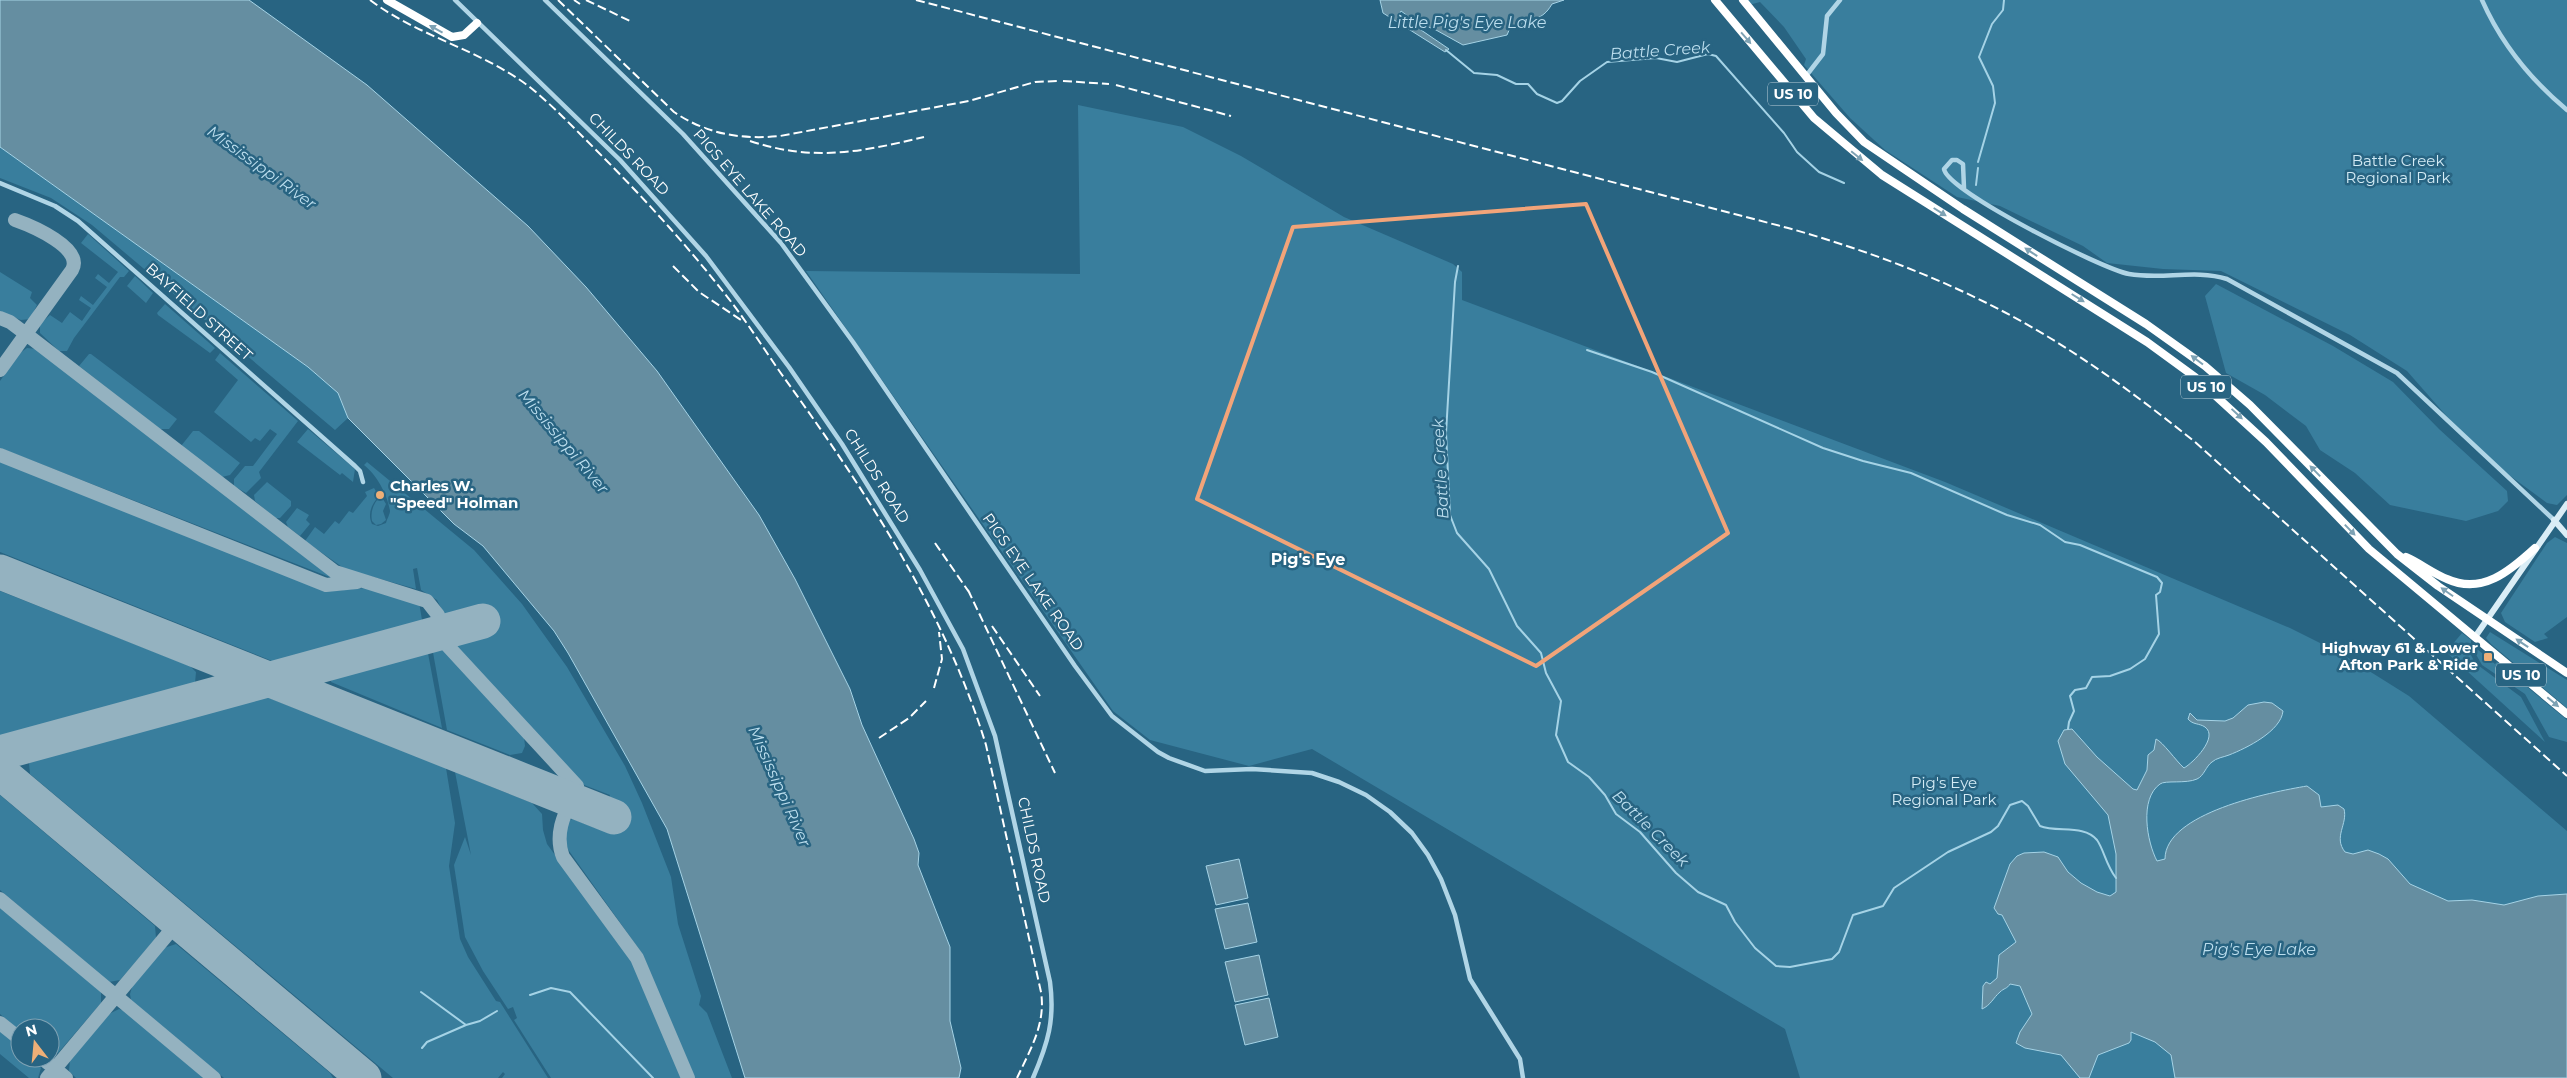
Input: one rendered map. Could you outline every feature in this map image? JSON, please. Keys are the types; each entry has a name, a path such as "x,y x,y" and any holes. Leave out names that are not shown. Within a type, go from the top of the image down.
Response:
{"highway":[{"path":"387,0 452,37 464,35 477,22"},
{"name":"US 10","path":"1715,0 1814,118 1882,175 2148,342 2195,377 2266,442 2369,549 2567,714"},
{"name":"US 10","path":"1743,0 1850,128 1900,167 2146,324 2205,366 2250,405 2397,554 2487,620 2567,674"},
{"path":"2397,554 2416,561 2448,580 2470,585 2491,582 2514,567 2535,548"}],"main road":[{"path":"2475,637 2554,520 2567,504"},
{"path":"2554,520 2567,535"}],"street":[{"name":"CHILDS ROAD","path":"455,0 620,160 678,224 725,280 847,450 950,623 975,678 995,736 1050,982 1051,1026 1033,1078"},
{"name":"PIGS EYE LAKE ROAD","path":"545,0 683,134 780,243 853,342 1075,666 1112,716 1158,752 1205,771 1252,769 1312,773 1339,782 1366,795 1390,812 1412,833 1428,855 1441,880 1455,915 1470,979 1520,1059 1523,1078"},
{"path":"1806,76 1823,54 1827,16 1840,0"},
{"path":"2482,0 2515,56 2543,89 2567,110"},
{"path":"1964,188 1963,164 1957,160 1952,160 1945,166 1944,172 1952,181 2008,218 2097,264 2129,274 2211,274 2227,279 2390,369 2397,373 2554,520"},
{"name":"BAYFIELD STREET","path":"0,183 55,206 78,221 355,466 360,471 363,482"}],"highlighted area":[{"path":"1586,204 1728,533 1536,666 1197,499 1293,227"}],"green space":[{"name":"Battle Creek Regional Park","path":"1740,0 2567,0 2567,495 2557,505 2547,503 2479,453 2407,371 2350,335 2221,271 2163,269 2107,263 2083,246 2000,206 1957,197 1885,150 1850,118 1804,65 1806,59 1784,27 1760,2 1745,6"},
{"name":"Pig's Eye Regional Park","path":"1078,105 1183,127 1241,156 1344,217 1453,264 1462,272 1462,300 1945,482 2290,628 2342,654 2409,696 2567,831 2567,1078 1800,1078 1785,1029 1312,749 1249,766 1150,740 1113,711 806,271 1080,274"},
{"path":"0,147 308,367 338,393 348,418 335,430 92,225 51,198 0,178"},
{"path":"88,234 129,271 124,277 120,277 74,338 67,351 59,351 40,333 40,324 50,315 62,323 70,312 82,321 91,308 79,300 81,296 93,305 107,287 95,278 98,274 109,283 118,272 81,243"},
{"path":"0,272 32,292 30,298 37,305 30,319 21,320 0,312"},
{"path":"135,276 153,293 146,303 127,286"},
{"path":"2216,284 2333,346 2393,382 2439,429 2507,491 2508,501 2498,511 2466,521 2390,505 2355,473 2320,450 2306,426 2265,395 2226,373 2205,296"},
{"path":"165,304 215,348 210,353 158,315 157,313"},
{"path":"27,348 37,349 332,578 0,448 0,381 20,353"},
{"path":"220,353 298,421 259,472 261,478 246,493 234,486 234,479 245,466 253,466 277,434 270,429 260,441 255,438 251,442 214,412 238,380 215,360"},
{"path":"89,354 177,419 169,429 160,429 79,366"},
{"path":"308,429 355,469 353,482 342,473 340,475 297,442"},
{"path":"193,431 199,431 240,463 230,475 222,477 181,446"},
{"path":"0,461 322,589 333,591 365,588 419,602 422,620 419,625 287,661 272,661 0,552"},
{"path":"367,462 474,550 522,604 567,667 625,766 642,803 671,877 678,924 701,996 699,1005 707,1013 732,1078 695,1078 641,952 567,848 565,836 569,820 573,819 595,828 602,818 613,820 617,812 607,806 610,795 584,785 452,641 487,631 480,609 446,618 437,600 421,590 417,568 413,569 416,589 345,569 305,541 315,527 324,534 335,521 339,524 349,511 353,513 367,496 365,492 374,488 379,496 371,509 372,524 378,526 386,523 390,511 387,499 377,480 364,465"},
{"path":"267,482 291,501 291,506 280,518 275,518 255,501 254,495"},
{"path":"381,496 386,504 383,511 386,520 376,525 372,521 372,510 376,501"},
{"path":"297,508 309,515 306,520 310,524 300,536 288,527 286,522"},
{"path":"2555,537 2567,543 2567,617 2544,634 2548,638 2535,642 2505,622 2501,613 2547,543"},
{"path":"0,591 190,666 196,672 195,683 188,689 0,740"},
{"path":"2490,632 2567,680 2567,708 2491,644 2486,638"},
{"path":"2462,633 2471,640 2471,655 2475,663 2521,697 2545,742 2446,652"},
{"path":"2477,646 2477,649 2495,664 2497,662 2567,720 2567,742 2549,737 2525,694 2482,665 2474,651"},
{"path":"432,647 439,648 448,654 524,737 525,746 522,753 510,755 447,730"},
{"path":"427,648 442,728 331,682 333,674"},
{"path":"259,694 446,768 455,823 449,866 460,939 468,957 496,1001 500,1002 548,1078 502,1078 505,1074 503,1072 498,1078 393,1078 30,774 29,763 36,755"},
{"path":"455,772 532,803 542,814 543,830 547,844 632,961 682,1078 551,1078 514,1020 517,1018 513,1007 508,1009 483,971 465,937 454,865 465,837 471,855"},
{"path":"0,795 155,926 156,938 120,980 109,982 0,890"},
{"path":"0,906 101,992 101,1003 60,1051 60,1018 10,1018 10,1022 0,1014"},
{"path":"176,944 330,1073 333,1078 224,1078 131,1000 130,994 133,984 164,948"},
{"path":"119,1009 125,1011 205,1078 76,1078 69,1071 70,1060 109,1014"},
{"path":"0,1030 10,1038 10,1062 0,1054"},
{"path":"17,1068 41,1068 38,1078 29,1078"}],"water":[{"name":"Mississippi River","path":"0,0 249,0 367,85 528,226 586,287 657,371 759,515 795,579 850,689 862,725 914,839 919,853 918,865 950,947 950,1021 961,1068 959,1078 745,1078 667,829 554,631 483,546 454,524 348,418 338,393 308,367 0,147"},
{"name":"Little Pig's Eye Lake","path":"1380,0 1564,0 1552,4 1540,17 1529,21 1520,28 1510,28 1507,35 1463,45 1436,30 1416,22 1401,11 1399,15 1449,49 1445,52 1383,13"},
{"name":"Pig's Eye Lake","path":"2264,702 2272,703 2283,711 2281,718 2270,732 2245,748 2214,761 2197,779 2166,782 2160,784 2153,791 2147,810 2147,821 2150,843 2157,861 2165,859 2170,843 2182,829 2200,817 2270,793 2307,786 2319,795 2321,807 2338,805 2344,809 2345,815 2340,841 2345,852 2353,854 2368,850 2379,854 2388,859 2410,884 2448,901 2472,900 2504,905 2538,896 2567,894 2567,1078 2175,1078 2171,1055 2155,1042 2131,1032 2129,1043 2098,1055 2089,1078 2080,1078 2061,1055 2025,1048 2016,1043 2020,1032 2032,1014 2020,986 2010,984 1988,1006 1982,1009 1983,986 1986,982 1990,984 1997,978 1999,955 2016,942 2002,915 1998,914 1994,908 2010,864 2017,856 2024,853 2044,852 2058,857 2068,872 2081,883 2097,892 2110,896 2116,892 2116,854 2108,815 2065,764 2058,741 2064,730 2072,729 2097,757 2133,789 2137,790 2147,770 2148,755 2154,750 2156,739 2184,768 2203,749 2209,737 2208,731 2205,727 2188,719 2190,713 2197,720 2225,721 2233,718 2248,705"},
{"path":"1239,859 1248,898 1216,905 1206,866"},
{"path":"1248,903 1257,942 1225,949 1215,909"},
{"path":"1259,955 1268,995 1235,1002 1225,962"},
{"path":"1269,998 1278,1037 1245,1045 1235,1005"}],"waterway":[{"name":"Battle Creek","path":"1978,162 1995,103 1993,86 1979,57 1992,24 2003,10 2004,0"},
{"name":"Battle Creek","path":"1446,50 1474,73 1497,75 1516,84 1528,84 1537,94 1557,103 1562,101 1580,81 1607,62 1656,58 1677,62 1708,54 1716,56 1784,133 1797,152 1819,172 1844,183"},
{"name":"Battle Creek","path":"1976,185 1978,168"},
{"name":"Battle Creek","path":"1458,266 1455,282 1446,433 1450,515 1457,533 1489,569 1517,626 1541,653 1546,673 1561,701 1556,735 1568,762 1589,777 1605,795 1616,814 1640,832 1676,873 1698,892 1726,905 1735,922 1755,948 1776,966 1790,967 1832,959 1839,952 1853,915 1883,906 1894,888 1948,852 1991,832 1998,826 2010,805 2022,801 2028,806 2040,826 2054,829 2078,830 2092,835 2097,840 2116,878"},
{"path":"1587,350 1652,372 1823,448 1863,461 1911,473 2007,515 2040,525 2065,542 2080,545 2157,577 2162,583 2160,592 2156,595 2159,634 2145,659 2130,669 2110,676 2092,677 2086,688 2075,690 2070,696 2074,711 2068,729"},
{"path":"530,995 551,988 570,992 653,1078"},
{"path":"421,992 466,1025 480,1021 497,1011"},
{"path":"422,1048 427,1042 466,1025"}],"taxiway":[{"path":"0,370 72,270 74,262 71,254 64,246 33,227 15,220"},
{"path":"0,318 10,322 26,334 335,572 427,601 438,615 446,644 577,786 560,830 560,848 563,857 637,958 688,1078"},
{"path":"0,455 326,585 357,582"},
{"path":"0,899 214,1078"},
{"path":"47,1078 178,922"},
{"path":"0,1023 10,1031"},
{"path":"54,1068 66,1078"}],"runway":[{"path":"0,572 614,817"},
{"path":"0,753 483,621"},
{"path":"0,772 364,1078"}],"railway":[{"path":"370,0 409,24 492,63 512,75 531,88 564,118 663,220 725,294 871,504 924,597 948,645 986,745 1041,992 1042,1004 1039,1026 1032,1047 1017,1078"},
{"path":"558,0 674,112 699,126 725,134 752,137 780,136 969,101 1035,82 1057,81"},
{"path":"574,0 580,4"},
{"path":"586,0 632,22"},
{"path":"916,0 1788,228 1890,261 1987,303 2050,338 2088,362 2195,442 2567,776"},
{"path":"1063,81 1109,84"},
{"path":"1116,85 1231,116"},
{"path":"750,141 795,151 817,153 879,147 924,137"},
{"path":"673,266 699,292 741,320"},
{"path":"935,543 971,595"},
{"path":"968,590 1055,773"},
{"path":"992,626 1040,696"},
{"path":"934,688 942,659 939,632"},
{"path":"879,738 909,718 926,701"}],"place":[{"name":"Charles W. \"Speed\" Holman","path":"380,495"},
{"name":"Highway 61 & Lower Afton Park & Ride","path":"2488,657"}],"district":[{"name":"Pig's Eye","path":"1308,559"}]}
